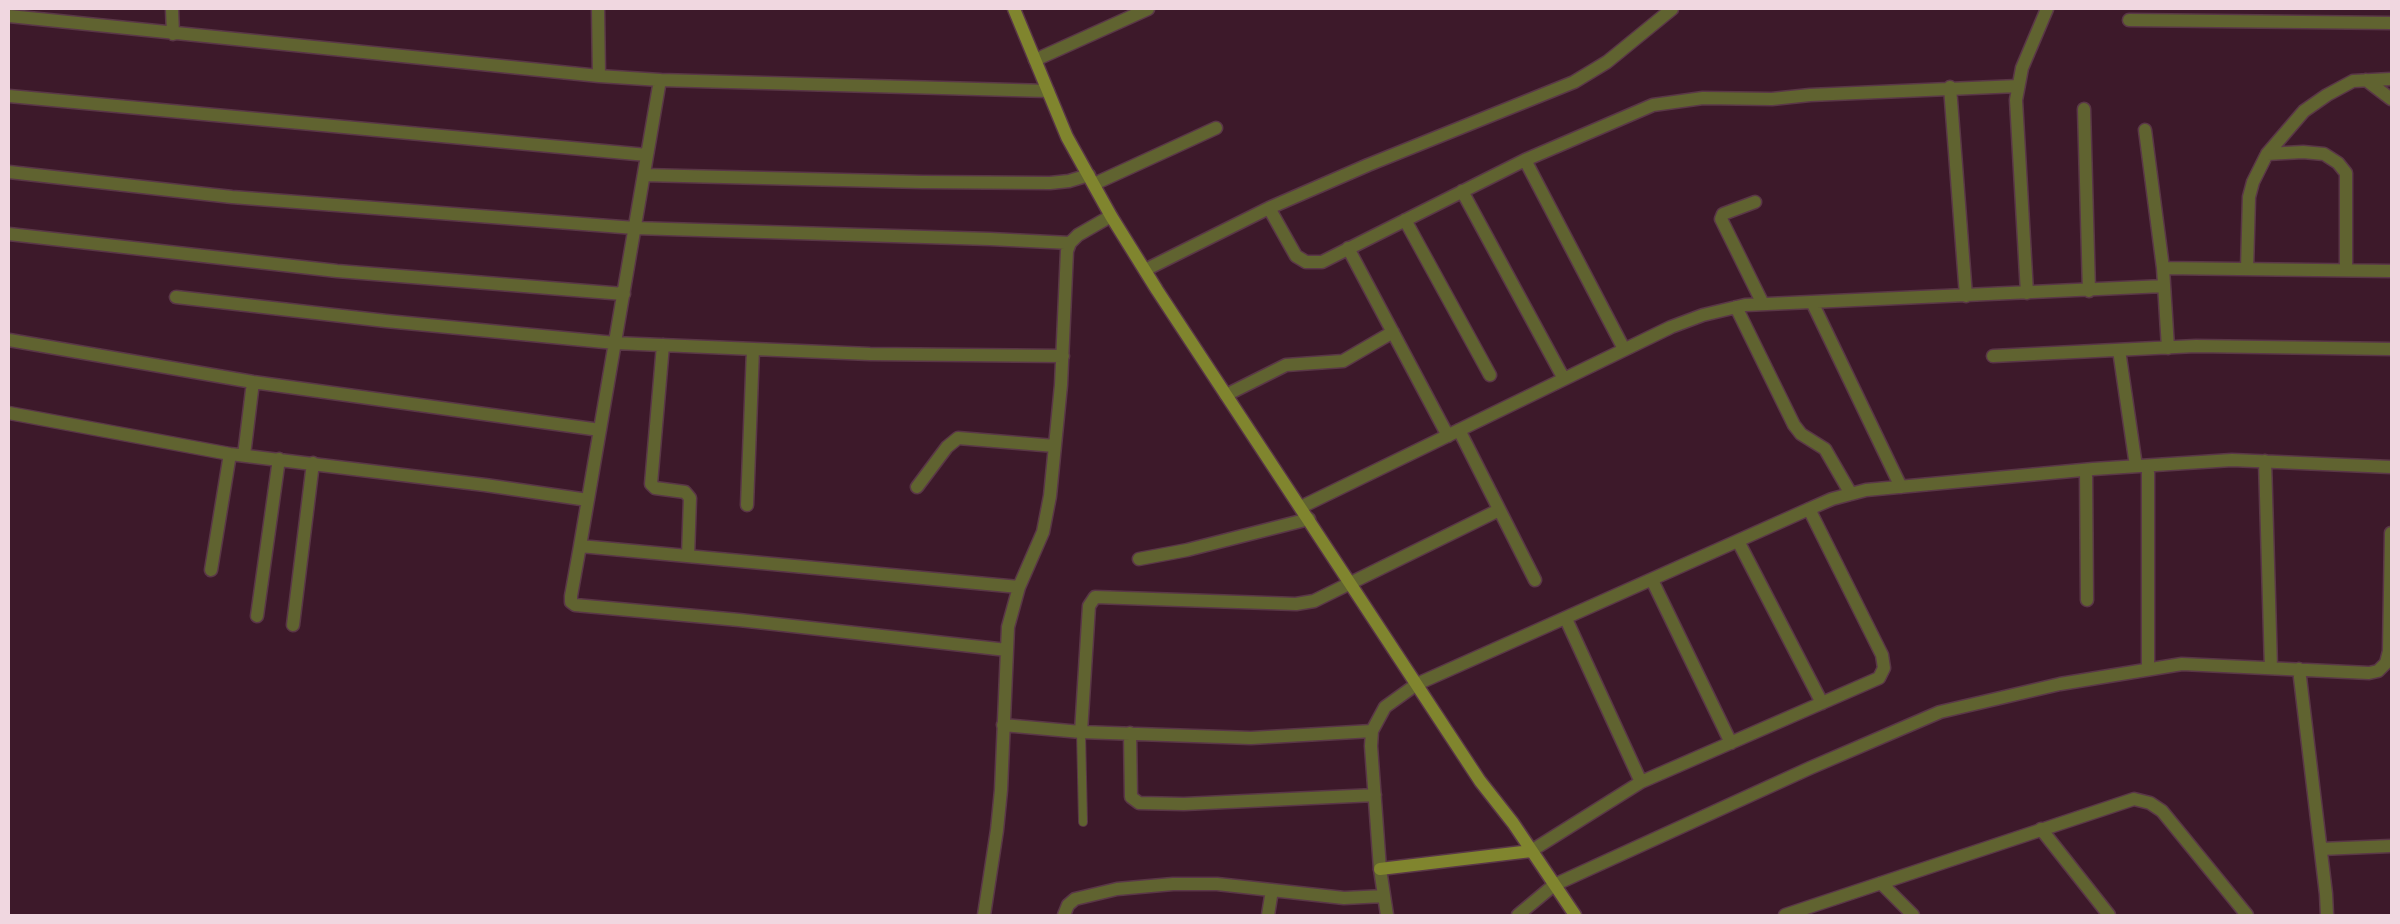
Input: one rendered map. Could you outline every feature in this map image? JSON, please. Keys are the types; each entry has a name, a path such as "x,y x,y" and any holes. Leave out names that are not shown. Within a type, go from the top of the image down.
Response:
{"main road":[{"path":"1014,9 1067,137 1111,216 1226,395 1480,781 1513,823 1575,915"},
{"path":"1380,869 1531,851"}],"street":[{"path":"172,9 173,34"},
{"path":"598,9 599,76"},
{"path":"1035,60 1148,9"},
{"path":"1145,270 1269,208 1368,165 1574,82 1607,62 1672,9"},
{"path":"2027,293 2016,100 2022,68 2047,9"},
{"path":"9,16 599,76 660,80 1048,91"},
{"path":"2129,20 2391,24"},
{"path":"2247,269 2249,197 2253,182 2267,154 2304,111 2353,81 2391,79"},
{"path":"660,80 570,596 571,602 575,605 739,620 1007,650"},
{"path":"2366,80 2391,99"},
{"path":"1269,208 1296,256 1306,262 1322,262 1525,160 1653,105 1676,100 1772,99 1950,87 2018,86"},
{"path":"1950,87 1966,296"},
{"path":"9,96 647,155"},
{"path":"2084,109 2089,291"},
{"path":"644,175 922,182 1050,183 1092,179 1216,128"},
{"path":"2145,130 2163,268 2168,348"},
{"path":"2267,154 2303,152 2324,154 2338,163 2346,173 2346,270"},
{"path":"1525,160 1624,349"},
{"path":"9,172 232,197 635,228 990,238 1070,243"},
{"path":"1462,191 1564,379"},
{"path":"1755,202 1723,214 1721,219 1763,304"},
{"path":"984,915 997,830 1008,627 1019,587 1042,532 1047,514 1056,446 1063,356 1067,251 1070,243 1078,235 1111,216"},
{"path":"1405,220 1490,375"},
{"path":"9,234 337,271 624,294"},
{"path":"1348,248 1393,332 1500,510 1535,580"},
{"path":"2163,268 2391,271"},
{"path":"1301,507 1624,349 1703,315 1736,307 1763,304 2089,291 2164,286"},
{"path":"176,297 386,321 615,343 870,354 1063,356"},
{"path":"1812,302 1901,487"},
{"path":"1736,307 1794,425 1801,434 1825,448 1851,494"},
{"path":"1226,395 1286,366 1343,361 1393,332"},
{"path":"9,340 253,382 600,430"},
{"path":"663,345 651,484 655,488 685,492 690,498 688,556"},
{"path":"1993,356 2168,348 2391,349"},
{"path":"747,505 753,349"},
{"path":"2119,350 2142,466 2148,668"},
{"path":"244,455 253,382"},
{"path":"9,413 230,454 485,484 588,500"},
{"path":"917,487 947,447 958,438 1056,446"},
{"path":"211,570 230,454"},
{"path":"257,616 279,459"},
{"path":"1387,915 1380,869 1371,746 1372,731 1385,707 1417,684 1809,509 1832,499 1851,494 1901,487 2086,470 2232,460 2391,467"},
{"path":"2265,462 2271,668"},
{"path":"292,625 313,463"},
{"path":"2086,470 2087,600"},
{"path":"1531,851 1641,782 1878,678 1884,668 1882,655 1809,509"},
{"path":"1082,732 1090,606 1095,598 1296,604 1314,602 1500,510"},
{"path":"1139,558 1187,550 1309,519"},
{"path":"1518,915 1554,885 1810,768 1940,712 2060,684 2148,668 2182,664 2369,673 2383,668 2389,651 2391,533"},
{"path":"1738,541 1822,704"},
{"path":"580,546 1019,587"},
{"path":"1652,580 1731,743"},
{"path":"1566,619 1641,782"},
{"path":"2299,670 2321,849 2327,915"},
{"path":"1003,725 1082,732 1251,738 1372,731"},
{"path":"1130,733 1131,797 1139,803 1184,804 1375,795"},
{"path":"1785,915 2120,802 2134,799 2150,803 2162,812 2247,915"},
{"path":"2041,829 2109,915"},
{"path":"2321,849 2391,846"},
{"path":"1064,915 1068,905 1076,899 1117,889 1195,883 1344,898 1384,896"},
{"path":"1881,883 1913,915"},
{"path":"1268,915 1272,890"}],"lane":[{"path":"1082,732 1083,822"}]}
